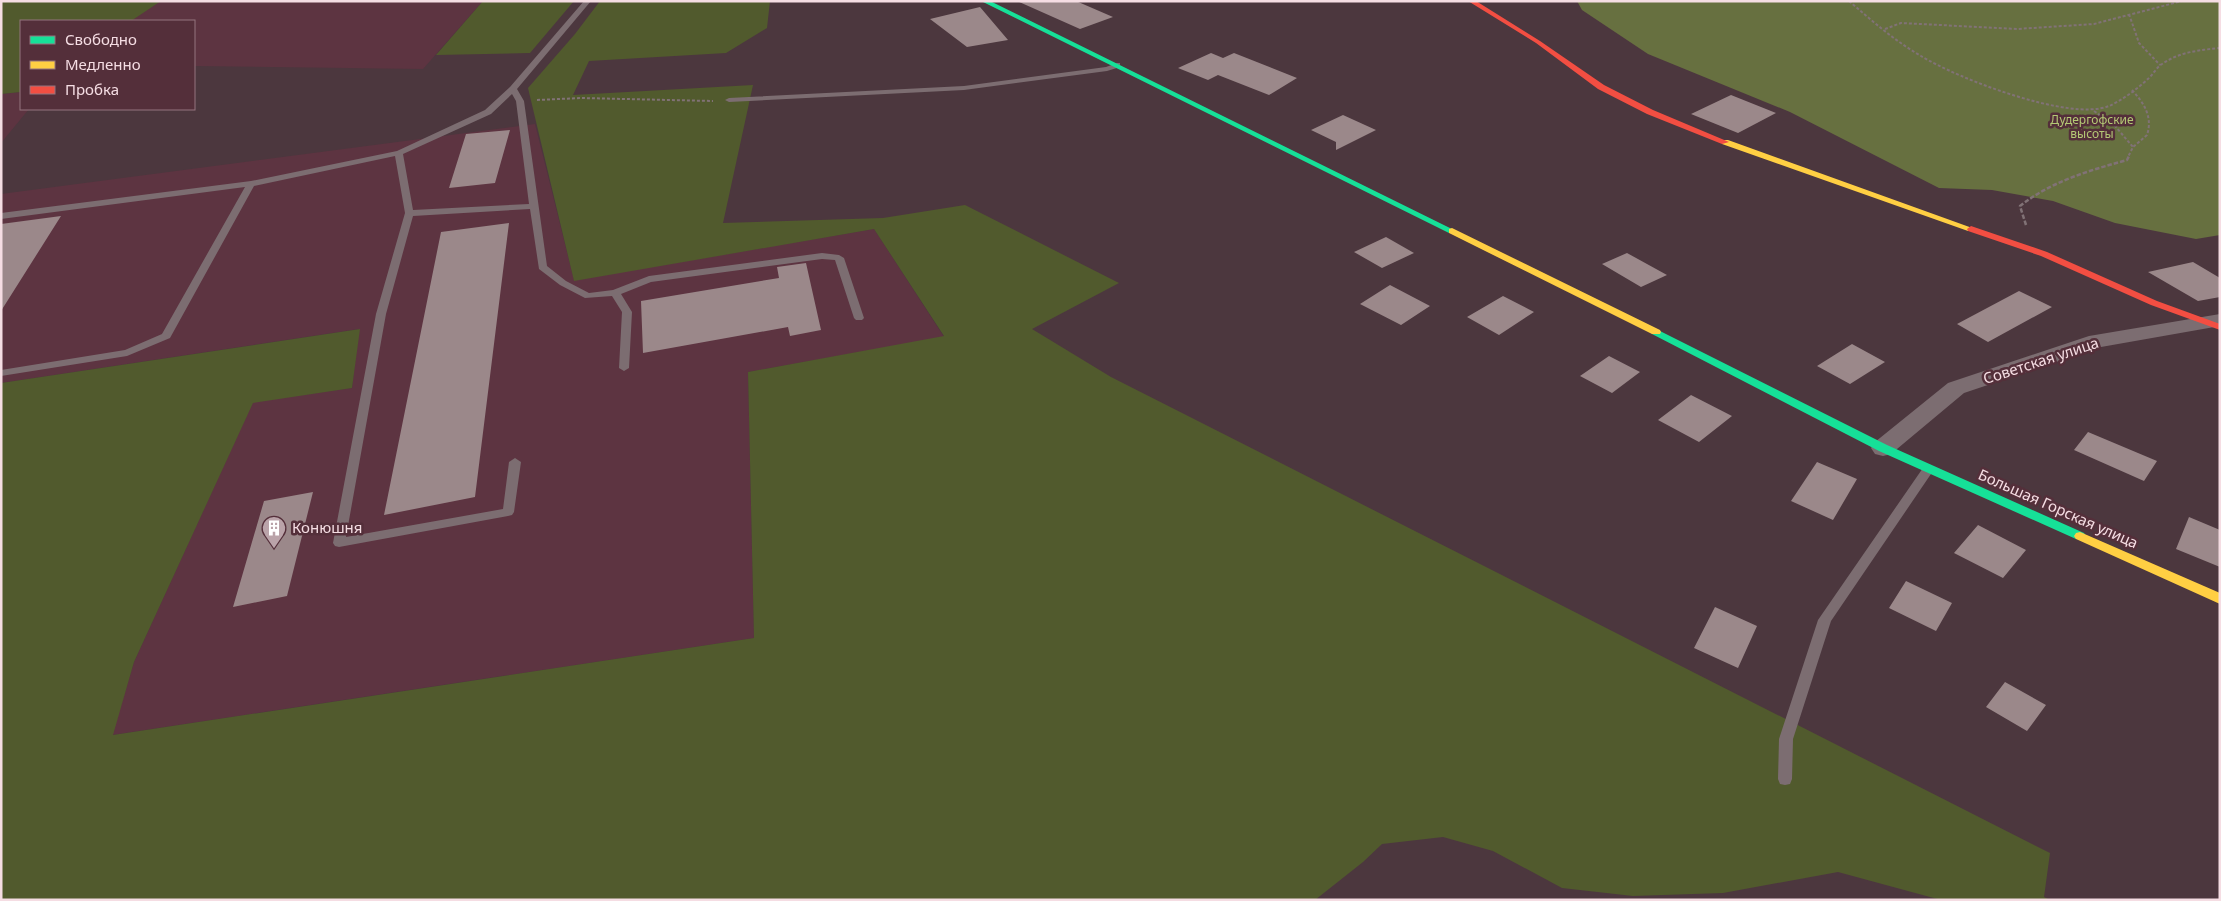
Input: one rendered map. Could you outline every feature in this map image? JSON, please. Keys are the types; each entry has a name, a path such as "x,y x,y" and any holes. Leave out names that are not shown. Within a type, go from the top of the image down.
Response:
{"street":[{"name":"Большая Горская улица","path":"984,1 1631,319 1883,448 2220,599"},
{"path":"1470,1 1538,42 1602,87 1650,112 1750,152 2044,254 2154,303 2214,323"},
{"name":"Советская улица","path":"1883,448 1956,388 2097,341 2214,323"}],"lane":[{"path":"1,216 251,184 399,153 488,112 513,90 588,1"},
{"path":"729,100 964,88 1107,69 1117,65"},
{"path":"513,90 520,101 542,268 563,283 588,296 615,294 649,279 822,256 839,258 860,318"},
{"path":"399,153 409,214 381,314 339,543 508,512 515,462"},
{"path":"1,373 127,353 166,336 251,184"},
{"path":"409,214 471,212 535,206"},
{"path":"615,294 627,312 624,368"},
{"path":"1785,779 1786,739 1825,620 1929,468"}],"path":[{"path":"1849,1 1914,52 1954,73 2053,106 2094,111 2108,107 2132,90 2160,65 2186,54 2220,48"},
{"path":"1885,29 1901,23 2017,29 2094,24 2182,1"},
{"path":"2129,14 2134,36 2142,48 2160,65"},
{"path":"2029,229 2024,222 2020,206 2036,192 2082,171 2127,160 2133,147 2141,144 2149,133 2150,119 2143,100 2132,90"},
{"path":"520,101 580,97 678,101 729,100"},
{"path":"2094,111 2114,126 2133,147"}],"shaded area":[{"path":"160,1 483,1 423,69 195,66 195,20 132,20"},
{"path":"20,92 20,110 28,110 1,143 1,94"},
{"path":"535,124 574,280 874,229 944,337 748,372 754,638 112,735 134,662 253,402 352,388 359,329 1,383 1,194"}],"green space":[{"path":"1,1 161,1 132,20 20,20 20,92 1,94"},
{"path":"483,1 574,1 530,53 436,55"},
{"path":"600,1 770,1 767,28 726,53 589,61 573,95 753,85 723,223 883,218 965,205 1119,283 1032,329 1111,377 2050,853 2044,897 2050,900 1941,900 1838,872 1723,893 1633,896 1562,888 1493,851 1443,837 1382,844 1363,862 1315,900 1,900 1,383 360,329 352,388 253,403 134,662 113,735 754,638 748,372 944,336 874,229 574,281 528,88 575,34"},
{"name":"Дудергофские высоты","path":"1577,1 2220,1 2220,235 2196,239 2115,223 2053,201 1992,190 1939,188 1790,112 1648,54 1582,10"}],"building":[{"path":"1017,1 1076,1 1113,17 1080,29"},
{"path":"980,7 1008,40 967,47 930,19"},
{"path":"1211,53 1223,58 1234,53 1297,78 1269,95 1218,75 1208,80 1178,68"},
{"path":"1731,95 1776,113 1738,133 1691,114"},
{"path":"1343,115 1376,130 1336,150 1336,142 1311,130"},
{"path":"510,130 495,183 449,188 466,134"},
{"path":"61,216 1,311 1,224"},
{"path":"509,223 475,497 384,515 441,232"},
{"path":"1386,237 1414,253 1382,268 1354,252"},
{"path":"1627,253 1667,275 1641,287 1602,264"},
{"path":"2193,262 2220,278 2220,297 2198,301 2148,272"},
{"path":"806,263 821,330 790,336 788,327 643,353 641,301 779,278 777,267"},
{"path":"1390,285 1430,306 1401,325 1360,304"},
{"path":"2019,291 2052,307 1988,342 1957,324"},
{"path":"1503,296 1534,312 1499,335 1467,317"},
{"path":"1852,344 1885,362 1850,384 1817,366"},
{"path":"1609,356 1640,372 1612,393 1580,376"},
{"path":"1691,395 1732,416 1699,442 1658,420"},
{"path":"2088,432 2157,461 2144,481 2074,450"},
{"path":"1817,462 1857,479 1833,520 1791,501"},
{"name":"Конюшня","path":"313,492 287,596 233,607 264,501"},
{"path":"2189,517 2220,530 2220,567 2176,549"},
{"path":"1978,525 2026,550 2003,578 1954,553"},
{"path":"1906,581 1952,603 1936,631 1889,608"},
{"path":"1715,607 1757,626 1738,668 1694,648"},
{"path":"2005,682 2046,705 2027,731 1986,707"}],"traffic: fast":[{"path":"984,1 1452,231"},
{"path":"1656,332 1883,448 2080,536"}],"traffic: slow":[{"path":"1725,142 1971,229"},
{"path":"1452,231 1656,332"},
{"path":"2080,536 2220,599"}],"traffic: jam":[{"path":"1471,1 1538,42 1601,87 1650,112 1725,142"},
{"path":"1971,229 2044,254 2154,303 2220,327"}],"place":[{"name":"Конюшня","path":"274,549"}]}
